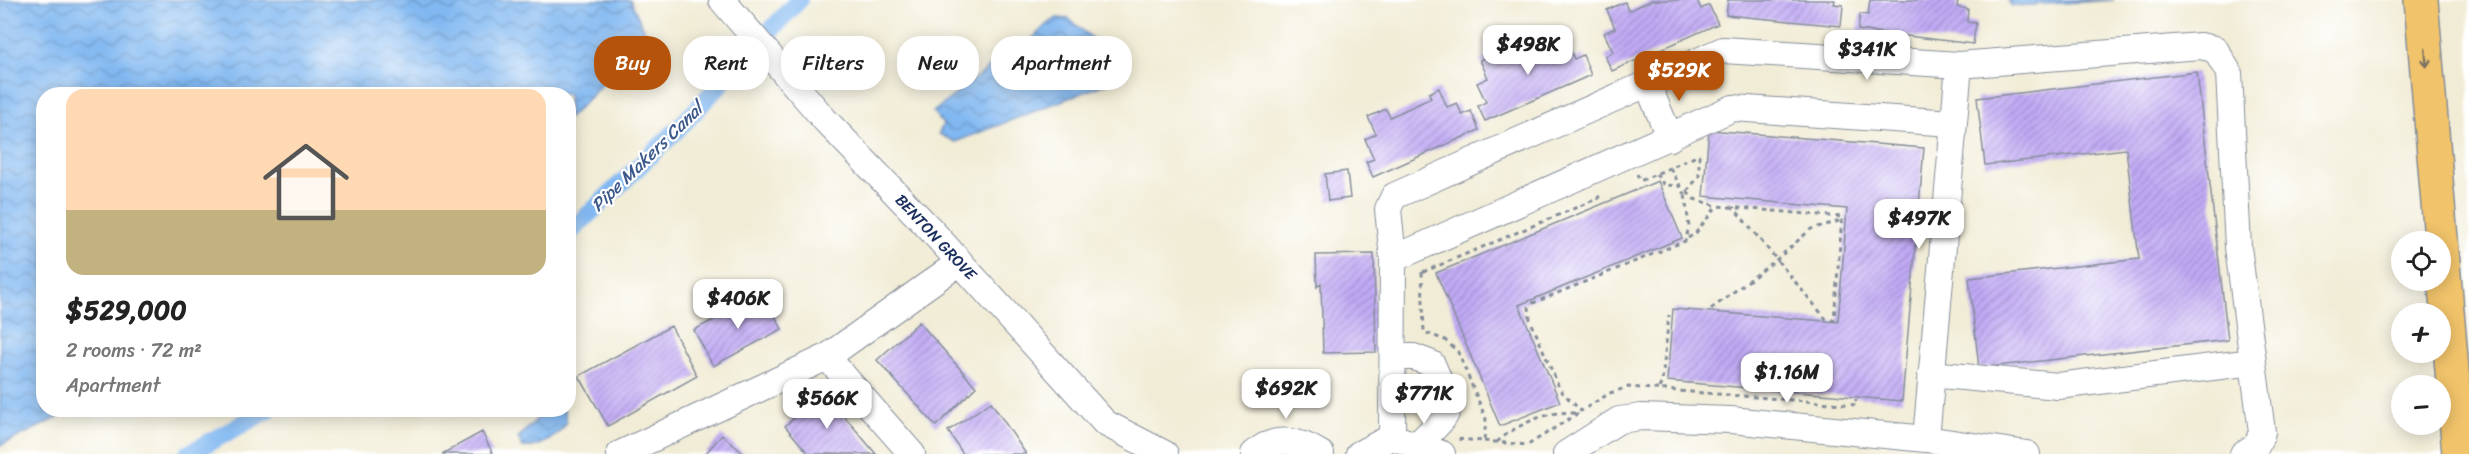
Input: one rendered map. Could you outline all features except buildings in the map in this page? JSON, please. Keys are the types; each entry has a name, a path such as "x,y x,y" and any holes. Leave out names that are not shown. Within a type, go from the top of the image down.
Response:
{"highway":[{"path":"2421,0 2458,454"}],"street":[{"name":"BENTON GROVE","path":"730,9 792,82 960,262 1105,423 1165,454"},
{"path":"1392,437 1393,357 1399,256 1388,209 1394,196 1723,50 1959,65 2200,46 2215,49 2229,73 2238,247 2262,432 2257,445 2243,454"},
{"path":"1926,439 1952,123 1959,65"},
{"path":"1647,83 1670,138"},
{"path":"1399,256 1670,138 1733,108 1952,123"},
{"path":"620,454 827,357 960,262"},
{"path":"827,357 912,454"},
{"path":"1393,357 1414,357 1432,364 1449,405 1445,419 1417,445"},
{"path":"1931,374 2058,386 2253,362"},
{"path":"1566,454 1620,420 1641,417 1731,420 1926,439 2027,454"},
{"path":"1359,454 1392,437 1442,454"},
{"path":"1254,454 1275,442 1292,441 1308,445 1321,454"}],"path":[{"path":"1629,156 1640,181 1699,155 1699,176 1686,193 1689,227 1686,238"},
{"path":"1670,168 1680,186 1694,200 1717,206 1842,217 1843,220"},
{"path":"1399,256 1422,272 1599,198 1590,173"},
{"path":"1656,174 1664,185 1680,186"},
{"path":"1579,413 1560,390 1530,319 1529,308 1533,303 1654,255 1695,234 1717,206"},
{"path":"1733,207 1826,319 1834,320 1843,220"},
{"path":"1711,309 1776,260 1811,229 1843,220"},
{"path":"1659,388 1662,382 1669,315"},
{"path":"1484,441 1533,443 1617,389 1659,388 1856,405 1856,399"},
{"path":"1497,442 1505,435 1552,414 1579,413"}],"water":[{"path":"0,0 630,0 647,36 594,36 594,90 597,90 576,111 576,87 36,87 36,417 59,417 0,446"},
{"path":"2007,0 2114,0 2012,6"},
{"path":"1057,18 1069,19 1089,36 1035,36"},
{"path":"991,66 991,90 1089,90 955,142 939,134 943,124 933,112 961,90 979,90 979,75"},
{"path":"539,417 566,417 567,422 559,432 542,444 523,447 518,438"}],"waterway":[{"name":"Pipe Makers Canal","path":"576,226 680,127 799,0"},
{"name":"Pipe Makers Canal","path":"188,454 255,417"}]}
